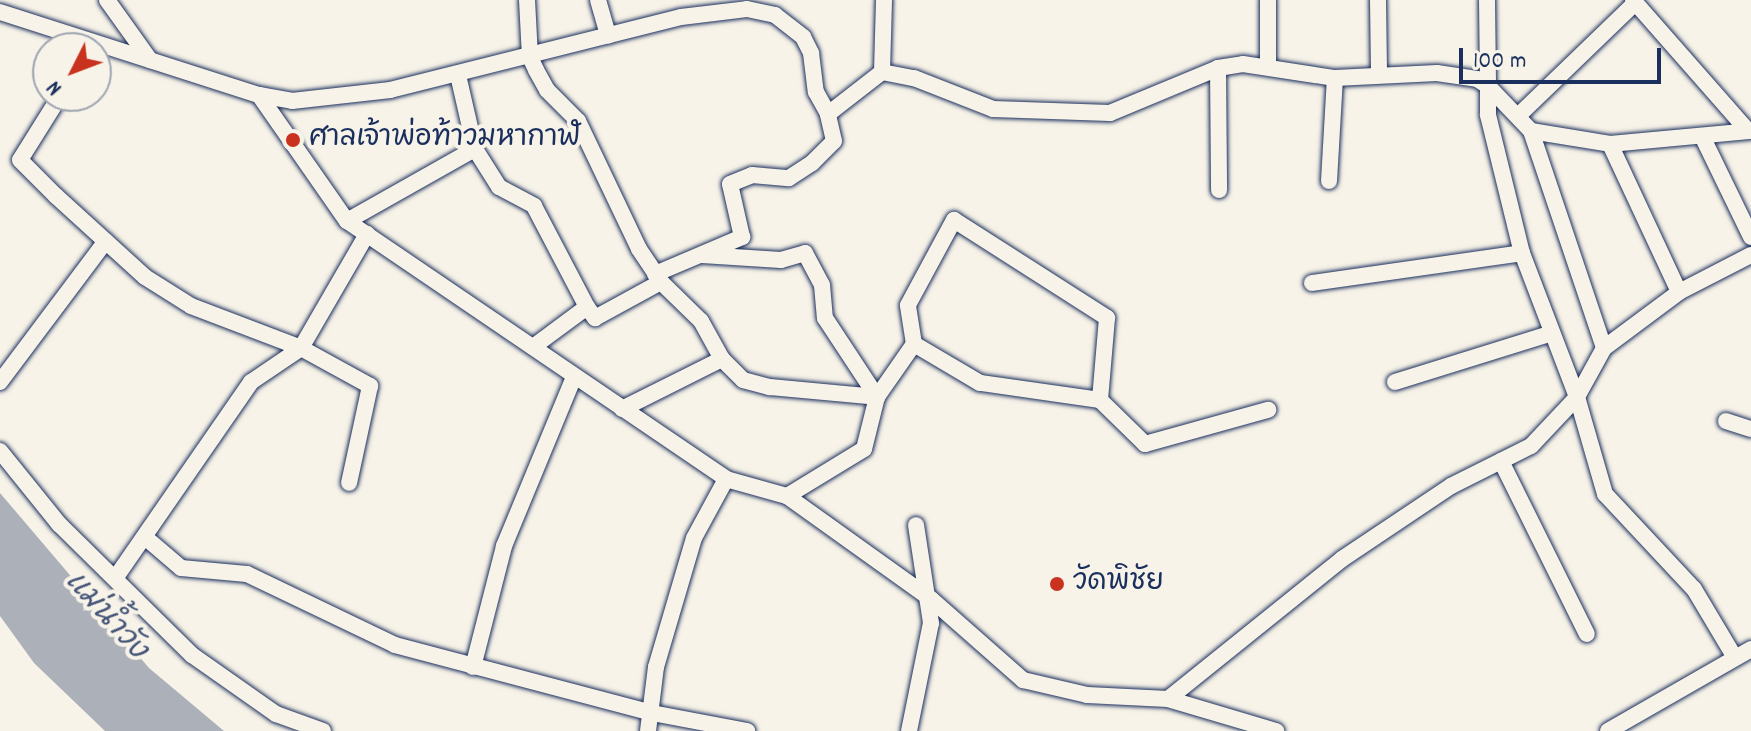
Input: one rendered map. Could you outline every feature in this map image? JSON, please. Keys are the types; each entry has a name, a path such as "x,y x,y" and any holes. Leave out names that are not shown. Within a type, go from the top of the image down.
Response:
{"street":[{"path":"107,0 150,60"},
{"path":"527,0 530,57 547,90 578,121 658,278 701,321 722,359 743,380 770,387 877,397"},
{"path":"598,0 608,36"},
{"path":"882,72 884,0"},
{"path":"1268,0 1268,67"},
{"path":"1378,0 1379,75"},
{"path":"1487,0 1488,115 1522,253 1577,397 1605,494 1694,589 1745,654 1608,731"},
{"path":"1518,116 1634,1 1749,131"},
{"path":"112,51 259,95 320,100 458,75 681,17 747,9 775,15 791,24 811,53 816,92 828,114 834,141 812,163 789,178 752,175 730,184 743,235 658,278 595,318 534,206 499,187 475,149 458,75"},
{"path":"0,12 50,32"},
{"path":"828,114 882,72 914,78 993,109 1110,113 1218,68 1268,67 1335,78 1458,75 1488,86 1531,131 1604,348"},
{"path":"1218,68 1219,190"},
{"path":"1329,181 1335,78"},
{"path":"259,95 347,221 726,479 787,496 931,599 1023,680 1087,695 1168,699 1276,731"},
{"path":"50,112 20,160 145,277 191,306 301,348 370,386 349,483"},
{"path":"1531,131 1610,144 1703,138 1749,131"},
{"path":"1703,138 1751,237"},
{"path":"1610,144 1679,292"},
{"path":"347,221 475,149"},
{"path":"787,496 864,449 877,397 914,344 908,305 954,220 1107,318 1100,400"},
{"path":"116,577 146,538 251,382 301,348 367,234"},
{"path":"0,382 106,241"},
{"path":"701,255 781,260 805,253 822,285 825,318 877,397"},
{"path":"1312,283 1522,253"},
{"path":"1168,699 1342,559 1451,486 1531,446 1577,397 1604,348 1679,292 1751,255"},
{"path":"533,347 587,307"},
{"path":"1395,382 1552,333"},
{"path":"914,344 980,383 1100,400 1145,444 1268,410"},
{"path":"622,409 722,359"},
{"path":"473,667 504,546 574,377"},
{"path":"1726,421 1751,429"},
{"path":"0,451 59,524 192,655 276,714 323,731"},
{"path":"1501,461 1587,634"},
{"path":"648,731 656,667 694,538 726,479"},
{"path":"909,731 913,694 931,632 931,599 916,525"},
{"path":"146,538 181,568 247,574 395,645 652,713 747,731"}],"water":[{"name":"แม่น้ำวัง","path":"0,493 149,668 224,731 105,731 34,663 0,616"}],"place":[{"name":"ศาลเจ้าพ่อท้าวมหากาฬ","path":"293,140"},
{"name":"วัดพิชัย","path":"1057,584"}]}
